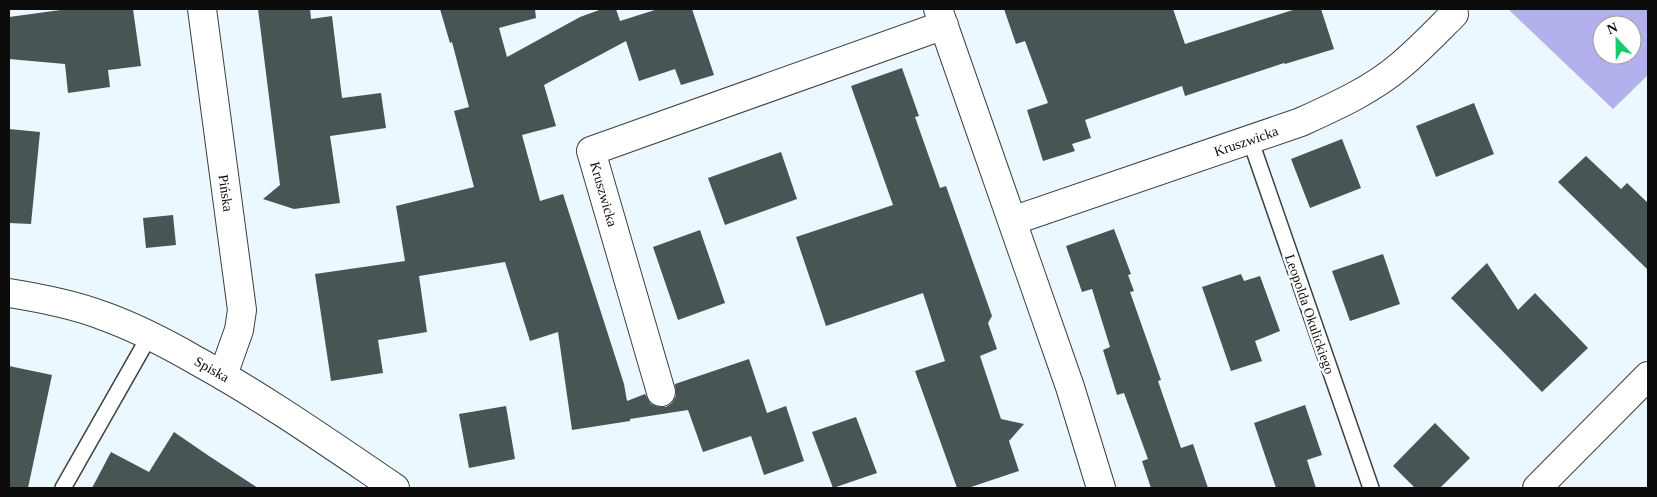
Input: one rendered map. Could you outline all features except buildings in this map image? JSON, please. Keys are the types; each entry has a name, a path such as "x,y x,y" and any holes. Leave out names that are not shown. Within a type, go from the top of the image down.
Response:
{"street":[{"name":"Pińska","path":"202,9 242,310 240,330 223,375"},
{"name":"Kruszwicka","path":"1012,221 1301,122 1363,92 1400,66 1454,14"},
{"name":"Kruszwicka","path":"661,392 591,152 772,87 941,17"},
{"path":"941,17 1070,387 1101,488"},
{"name":"Spiska","path":"9,293 38,298 100,314 150,335 223,375 281,410 395,488"},
{"path":"1537,488 1648,376"}],"lane":[{"name":"Leopolda Okulickiego","path":"1250,139 1371,488"},
{"path":"63,488 150,335"}],"shaded area":[{"path":"1508,9 1648,9 1648,75 1613,109"}]}
